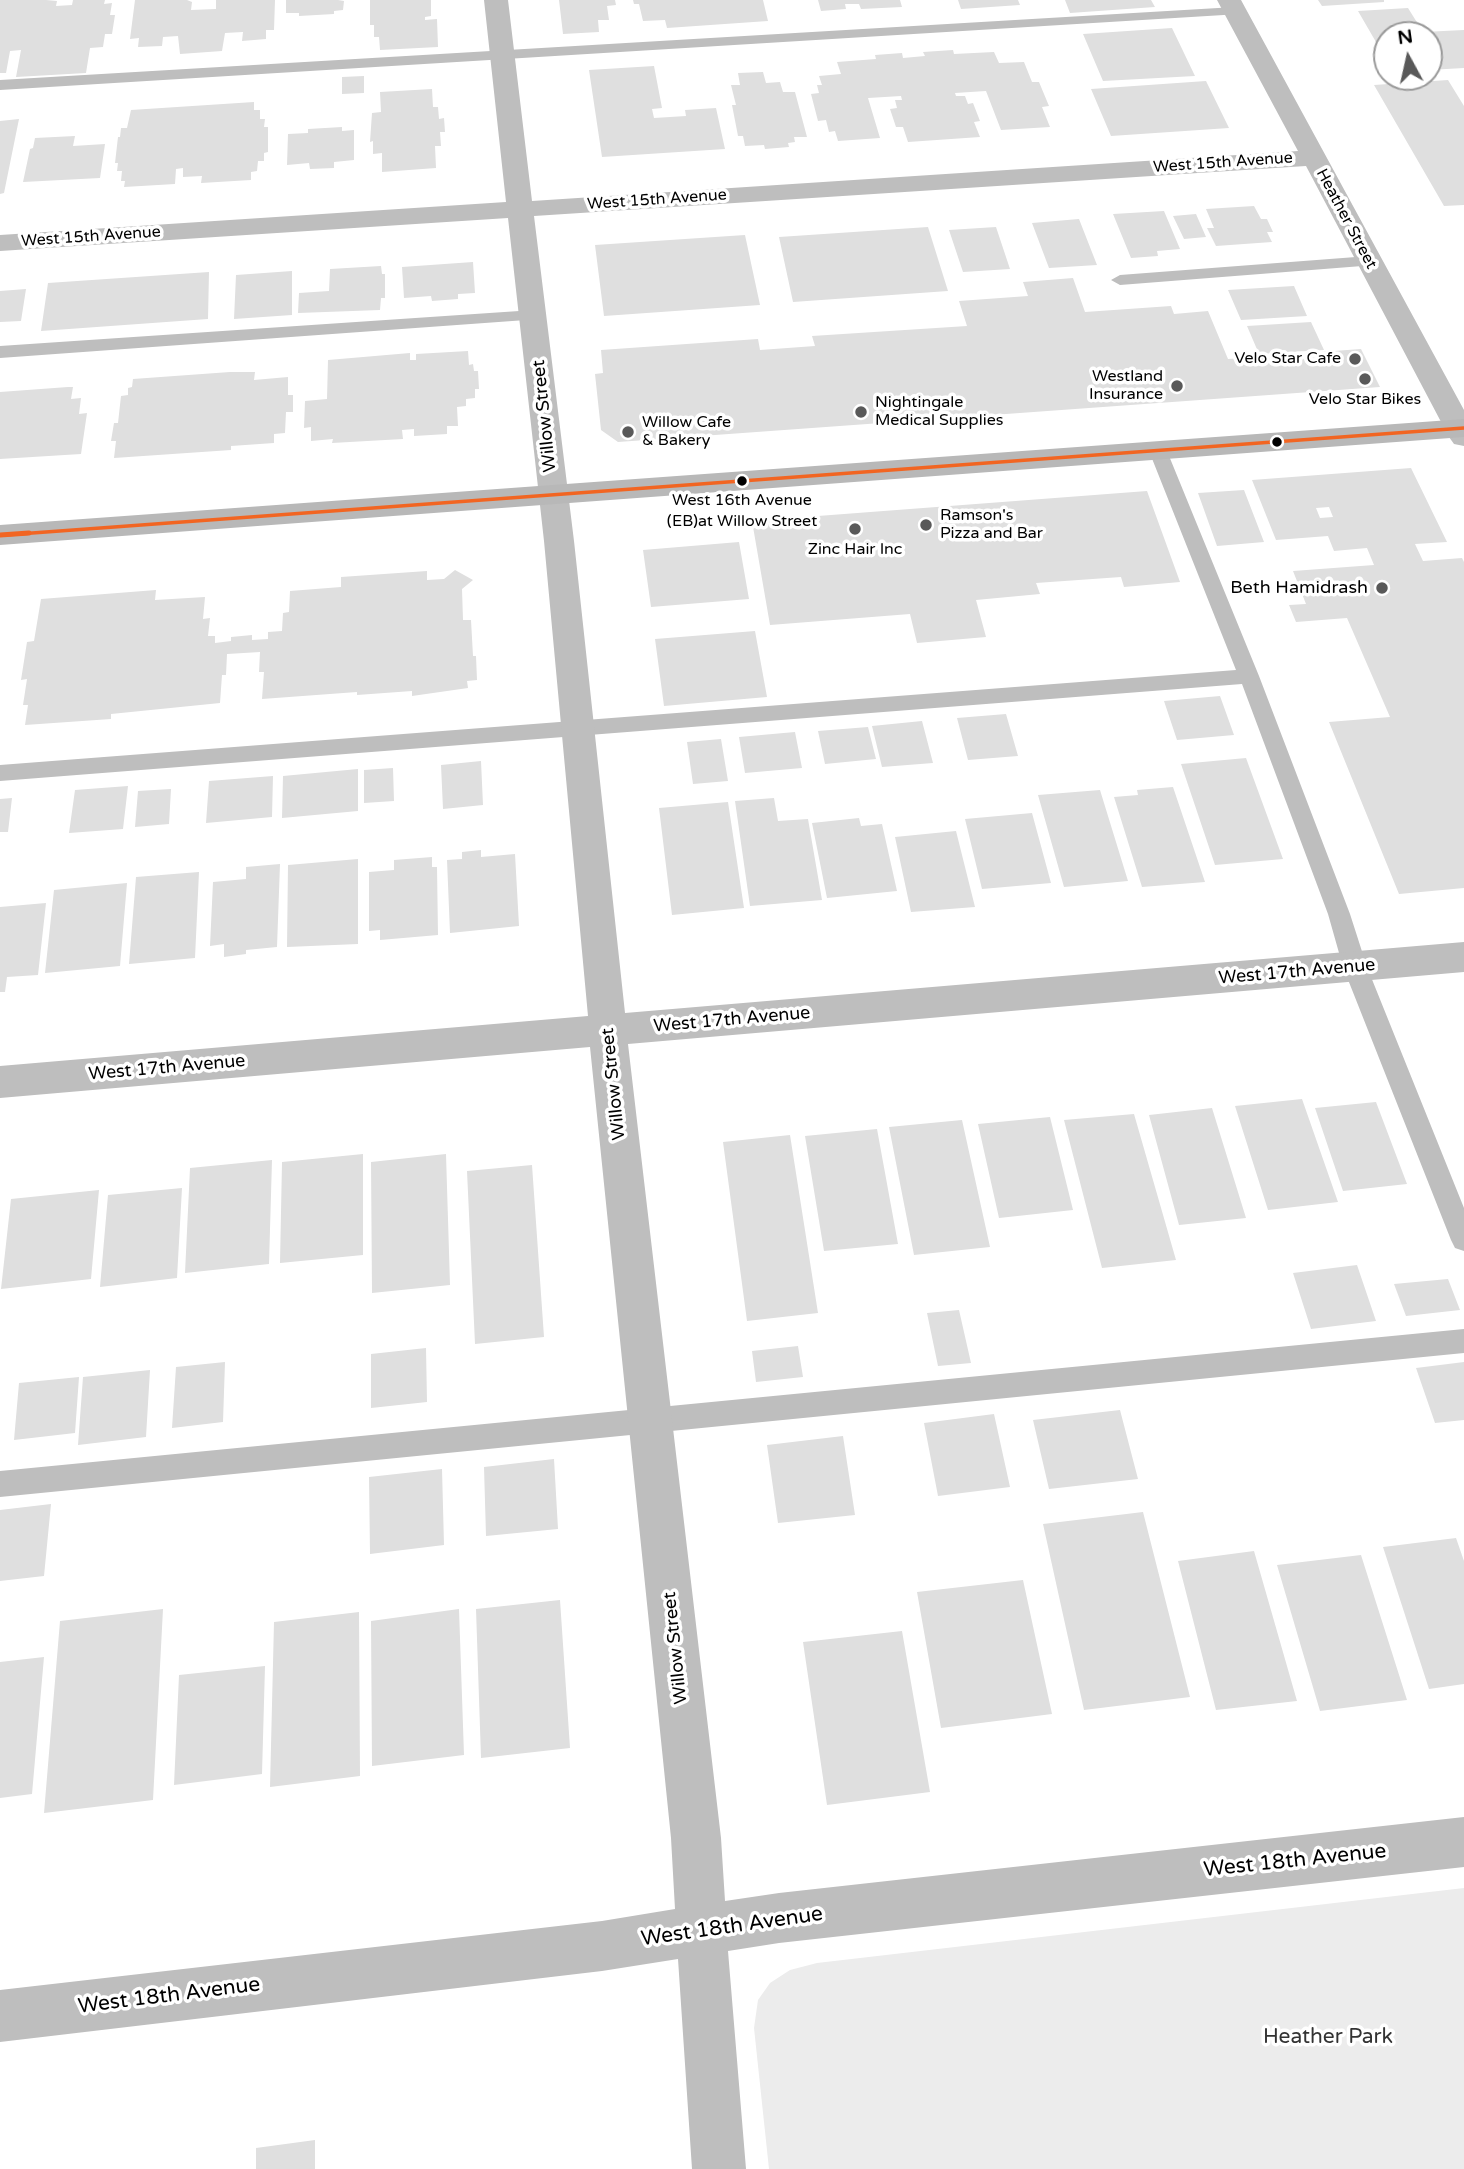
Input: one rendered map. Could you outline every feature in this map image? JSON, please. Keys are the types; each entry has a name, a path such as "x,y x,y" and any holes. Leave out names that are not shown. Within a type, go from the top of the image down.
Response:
{"street":[{"name":"Willow Street","path":"496,0 534,316 696,1838 707,2032 719,2169"},
{"name":"Heather Street","path":"1232,5 1463,431"},
{"name":"West 15th Avenue","path":"0,243 1314,158"},
{"path":"0,535 1463,431"},
{"name":"West 17th Avenue","path":"0,1082 1464,957"},
{"name":"West 18th Avenue","path":"0,2016 602,1946 779,1919 1464,1842"}],"lane":[{"path":"0,85 502,56 1232,5"},
{"path":"1120,280 1369,261"},
{"path":"0,352 534,316"},
{"path":"1158,452 1249,676 1339,914 1355,967 1464,1240"},
{"path":"0,773 1249,676"},
{"path":"0,1484 1464,1341"}],"green space":[{"name":"Heather Park","path":"1464,1888 1464,2169 769,2169 754,2028 758,2000 770,1983 790,1970 817,1963"}],"building":[{"path":"0,0 57,1 56,6 72,5 73,0 105,0 104,4 112,3 110,15 115,15 112,34 105,34 103,47 90,48 86,73 16,77 21,50 10,51 6,73 0,73"},
{"path":"135,0 187,0 192,2 191,10 216,9 216,0 275,0 274,30 266,30 266,39 242,41 243,32 225,33 222,51 180,54 178,36 163,37 162,46 138,47 139,38 130,39"},
{"path":"286,0 344,1 343,10 334,11 334,14 299,16 299,13 286,13"},
{"path":"370,0 431,0 431,16 425,17 425,20 437,19 438,47 380,50 379,37 374,37 374,25 370,25"},
{"path":"559,0 615,0 616,5 607,6 609,20 598,20 599,32 563,34"},
{"path":"633,0 763,0 768,21 667,28 665,20 643,21 639,4 634,4"},
{"path":"818,0 900,0 902,7 861,9 859,4 845,4 846,9 821,11"},
{"path":"958,0 1018,0 1020,5 961,9"},
{"path":"1065,0 1151,0 1155,7 1070,13"},
{"path":"1318,0 1384,0 1384,2 1322,6"},
{"path":"1408,8 1416,21 1373,21 1373,37 1358,11"},
{"path":"1172,28 1195,76 1103,81 1083,34"},
{"path":"1464,30 1464,68 1443,69 1443,31"},
{"path":"953,50 954,54 994,52 999,63 1024,62 1032,82 1039,82 1049,106 1042,107 1050,127 1001,130 986,91 955,93 956,96 965,96 968,104 973,103 980,121 974,122 980,137 908,142 903,127 896,127 890,109 897,108 895,100 902,100 901,96 868,98 880,138 838,141 835,131 829,132 826,120 818,121 811,94 819,93 817,85 822,85 819,76 841,74 837,62 876,59 875,55 902,53 903,58 925,56 923,52"},
{"path":"654,66 662,108 652,109 654,118 686,116 685,110 716,108 725,149 602,157 589,70"},
{"path":"763,72 766,83 780,82 783,92 795,92 807,137 794,137 795,142 788,143 789,147 765,149 764,145 745,146 743,136 738,136 732,105 736,105 731,85 740,85 738,73"},
{"path":"364,76 364,93 342,94 342,77"},
{"path":"1443,80 1448,80 1464,106 1464,205 1444,206 1377,91 1443,91"},
{"path":"1206,81 1229,128 1111,136 1091,89"},
{"path":"432,89 433,107 438,107 439,119 444,118 445,132 440,132 441,146 435,146 436,168 382,172 382,153 373,154 373,141 370,142 372,113 381,112 380,92"},
{"path":"254,102 254,110 260,110 260,119 265,119 264,127 268,127 268,152 264,153 264,161 258,161 257,171 251,172 251,180 201,183 202,176 183,177 183,168 176,169 175,184 124,187 125,181 121,181 122,171 117,171 118,163 115,163 118,137 121,128 127,128 131,110"},
{"path":"19,119 4,193 0,194 0,121"},
{"path":"342,127 342,131 354,130 354,160 334,162 334,168 310,169 309,163 287,165 288,134 308,133 308,129"},
{"path":"75,136 73,146 105,144 100,178 23,182 35,138"},
{"path":"1254,206 1261,219 1267,219 1273,232 1267,232 1272,242 1216,246 1207,228 1214,228 1206,209"},
{"path":"1164,211 1180,249 1157,251 1158,256 1131,258 1113,214"},
{"path":"1196,214 1206,237 1184,239 1173,216"},
{"path":"1079,219 1097,265 1049,268 1032,223"},
{"path":"928,227 948,291 793,302 779,237"},
{"path":"996,227 1010,269 963,272 949,230"},
{"path":"745,235 760,305 604,316 595,245"},
{"path":"473,262 475,293 458,294 458,299 432,301 431,296 404,298 402,267"},
{"path":"381,266 382,274 385,274 385,298 381,298 380,310 298,313 299,293 329,291 330,269"},
{"path":"292,271 292,315 234,319 236,275"},
{"path":"209,272 208,319 41,331 48,283"},
{"path":"1073,278 1085,312 1171,306 1174,314 1208,311 1228,359 1323,357 1320,352 1361,349 1380,387 618,442 601,430 595,374 603,373 601,350 758,339 760,350 815,346 812,336 967,326 959,301 1028,296 1023,282"},
{"path":"1294,286 1307,316 1241,320 1228,290"},
{"path":"26,289 21,321 0,322 0,291"},
{"path":"1311,322 1324,350 1259,354 1247,326"},
{"path":"468,351 469,365 473,364 474,371 478,371 479,389 475,389 475,398 466,399 466,406 457,407 458,426 447,426 447,434 414,436 414,429 402,430 403,439 332,443 333,439 311,441 311,427 304,428 305,401 327,399 328,360 410,353 410,360 416,360 416,354"},
{"path":"255,372 254,380 288,377 288,395 293,395 293,412 286,412 285,433 274,434 274,443 231,446 231,450 114,458 116,441 111,441 114,423 118,423 121,396 128,395 133,379"},
{"path":"73,387 71,399 81,398 79,414 87,413 81,454 0,459 0,392"},
{"path":"1411,468 1447,542 1415,544 1423,561 1462,558 1464,888 1399,894 1329,722 1390,717 1347,618 1296,622 1289,605 1306,604 1293,571 1374,565 1367,548 1334,551 1328,536 1276,540 1252,480","holes":["1329,507 1333,517 1320,518 1316,508"]},
{"path":"1244,490 1264,542 1217,546 1198,493"},
{"path":"1147,491 1180,582 1124,587 1121,577 1036,583 1040,594 976,600 986,637 917,643 910,614 770,625 752,521"},
{"path":"739,542 749,599 651,607 643,550"},
{"path":"455,570 473,580 462,589 463,620 471,620 473,656 476,656 477,680 467,681 468,688 412,696 412,691 357,695 357,692 262,699 264,672 259,672 260,652 227,654 220,703 111,714 111,719 25,725 28,705 23,705 27,679 21,680 27,642 34,641 41,599 156,590 155,600 205,597 203,619 210,618 208,636 215,636 215,643 231,641 231,637 252,635 252,640 268,639 268,632 282,631 283,613 289,612 290,591 341,587 341,577 427,571 427,580 444,579"},
{"path":"755,631 767,697 664,706 655,639"},
{"path":"1220,696 1234,735 1177,740 1164,701"},
{"path":"1006,714 1018,756 968,760 957,718"},
{"path":"922,721 933,763 882,767 872,726"},
{"path":"868,727 876,759 825,764 818,731"},
{"path":"795,732 802,768 745,773 739,737"},
{"path":"721,739 728,781 693,784 687,742"},
{"path":"1246,758 1283,859 1215,865 1181,764"},
{"path":"481,761 483,805 443,809 441,765"},
{"path":"393,768 394,801 364,803 364,770"},
{"path":"358,769 358,811 282,818 283,776"},
{"path":"273,776 272,817 206,823 209,781"},
{"path":"128,786 123,829 69,833 75,790"},
{"path":"1173,787 1205,882 1142,887 1114,797 1138,795 1137,790"},
{"path":"171,789 169,824 135,827 138,791"},
{"path":"1100,790 1128,881 1064,887 1038,795"},
{"path":"12,798 8,832 0,832 0,799"},
{"path":"774,798 778,821 808,819 822,900 750,906 735,801"},
{"path":"728,802 744,908 672,915 659,808"},
{"path":"1032,813 1051,883 982,889 965,819"},
{"path":"859,818 861,826 882,824 897,891 827,898 812,823"},
{"path":"956,831 975,907 911,912 895,837"},
{"path":"481,850 481,857 515,854 519,926 450,933 447,860 462,859 462,852"},
{"path":"432,857 432,867 437,867 438,935 380,940 380,930 369,931 369,872 394,870 394,860"},
{"path":"358,859 358,944 287,947 288,865"},
{"path":"280,864 277,947 246,950 246,954 224,957 224,944 210,946 213,882 246,879 246,867"},
{"path":"199,872 195,958 129,964 136,877"},
{"path":"127,883 120,966 45,973 54,890"},
{"path":"46,903 38,975 7,977 5,992 0,992 0,907"},
{"path":"1302,1099 1338,1202 1268,1210 1235,1106"},
{"path":"1376,1102 1407,1184 1343,1191 1315,1108"},
{"path":"1212,1108 1246,1218 1179,1225 1149,1115"},
{"path":"1134,1114 1176,1260 1102,1268 1064,1120"},
{"path":"1050,1117 1073,1210 999,1218 978,1124"},
{"path":"962,1120 990,1247 914,1255 889,1127"},
{"path":"877,1129 898,1244 824,1251 805,1136"},
{"path":"790,1135 818,1313 747,1321 723,1142"},
{"path":"363,1154 363,1255 280,1263 282,1162"},
{"path":"446,1154 450,1285 372,1293 371,1162"},
{"path":"272,1160 269,1264 185,1273 190,1168"},
{"path":"532,1165 544,1337 475,1344 467,1171"},
{"path":"182,1188 177,1278 100,1287 108,1195"},
{"path":"99,1190 91,1279 1,1289 11,1199"},
{"path":"1357,1265 1376,1321 1311,1329 1293,1273"},
{"path":"1448,1279 1460,1310 1406,1316 1394,1284"},
{"path":"959,1310 971,1363 938,1366 927,1313"},
{"path":"798,1346 803,1377 756,1382 752,1351"},
{"path":"426,1348 427,1402 371,1408 371,1354"},
{"path":"225,1362 223,1422 172,1428 176,1367"},
{"path":"1464,1362 1464,1420 1435,1423 1416,1368"},
{"path":"150,1370 146,1437 78,1445 83,1377"},
{"path":"79,1377 75,1433 14,1440 19,1383"},
{"path":"1120,1410 1138,1479 1049,1489 1033,1420"},
{"path":"994,1414 1010,1487 938,1496 924,1423"},
{"path":"843,1436 855,1515 778,1523 767,1445"},
{"path":"554,1459 558,1529 486,1536 484,1467"},
{"path":"442,1469 444,1545 370,1554 369,1477"},
{"path":"51,1504 44,1576 0,1581 0,1510"},
{"path":"1143,1512 1190,1697 1084,1710 1043,1524"},
{"path":"1456,1538 1464,1561 1464,1684 1429,1689 1383,1547"},
{"path":"1254,1551 1297,1701 1216,1710 1178,1561"},
{"path":"1361,1555 1407,1700 1320,1711 1277,1565"},
{"path":"1023,1580 1052,1714 941,1728 917,1592"},
{"path":"560,1600 570,1748 481,1758 476,1609"},
{"path":"163,1609 153,1800 44,1813 60,1621"},
{"path":"459,1609 464,1755 372,1766 371,1621"},
{"path":"359,1612 360,1776 270,1787 274,1622"},
{"path":"902,1631 930,1792 827,1805 803,1642"},
{"path":"44,1657 32,1794 0,1798 0,1662"},
{"path":"265,1666 262,1774 174,1785 179,1675"},
{"path":"315,2140 315,2169 256,2169 256,2148"}],"transit line":[{"path":"0,535 1464,428"}],"place":[{"name":"Velo Star Cafe","path":"1355,359"},
{"name":"Velo Star Bikes","path":"1365,379"},
{"name":"Westland Insurance","path":"1177,386"},
{"name":"Nightingale Medical Supplies","path":"861,412"},
{"name":"Willow Cafe & Bakery","path":"628,432"},
{"name":"West 16th Avenue (EB)at Willow Street","path":"742,481"},
{"name":"Ramson's Pizza and Bar","path":"926,525"},
{"name":"Zinc Hair Inc","path":"855,529"},
{"name":"Beth Hamidrash","path":"1382,588"}]}
